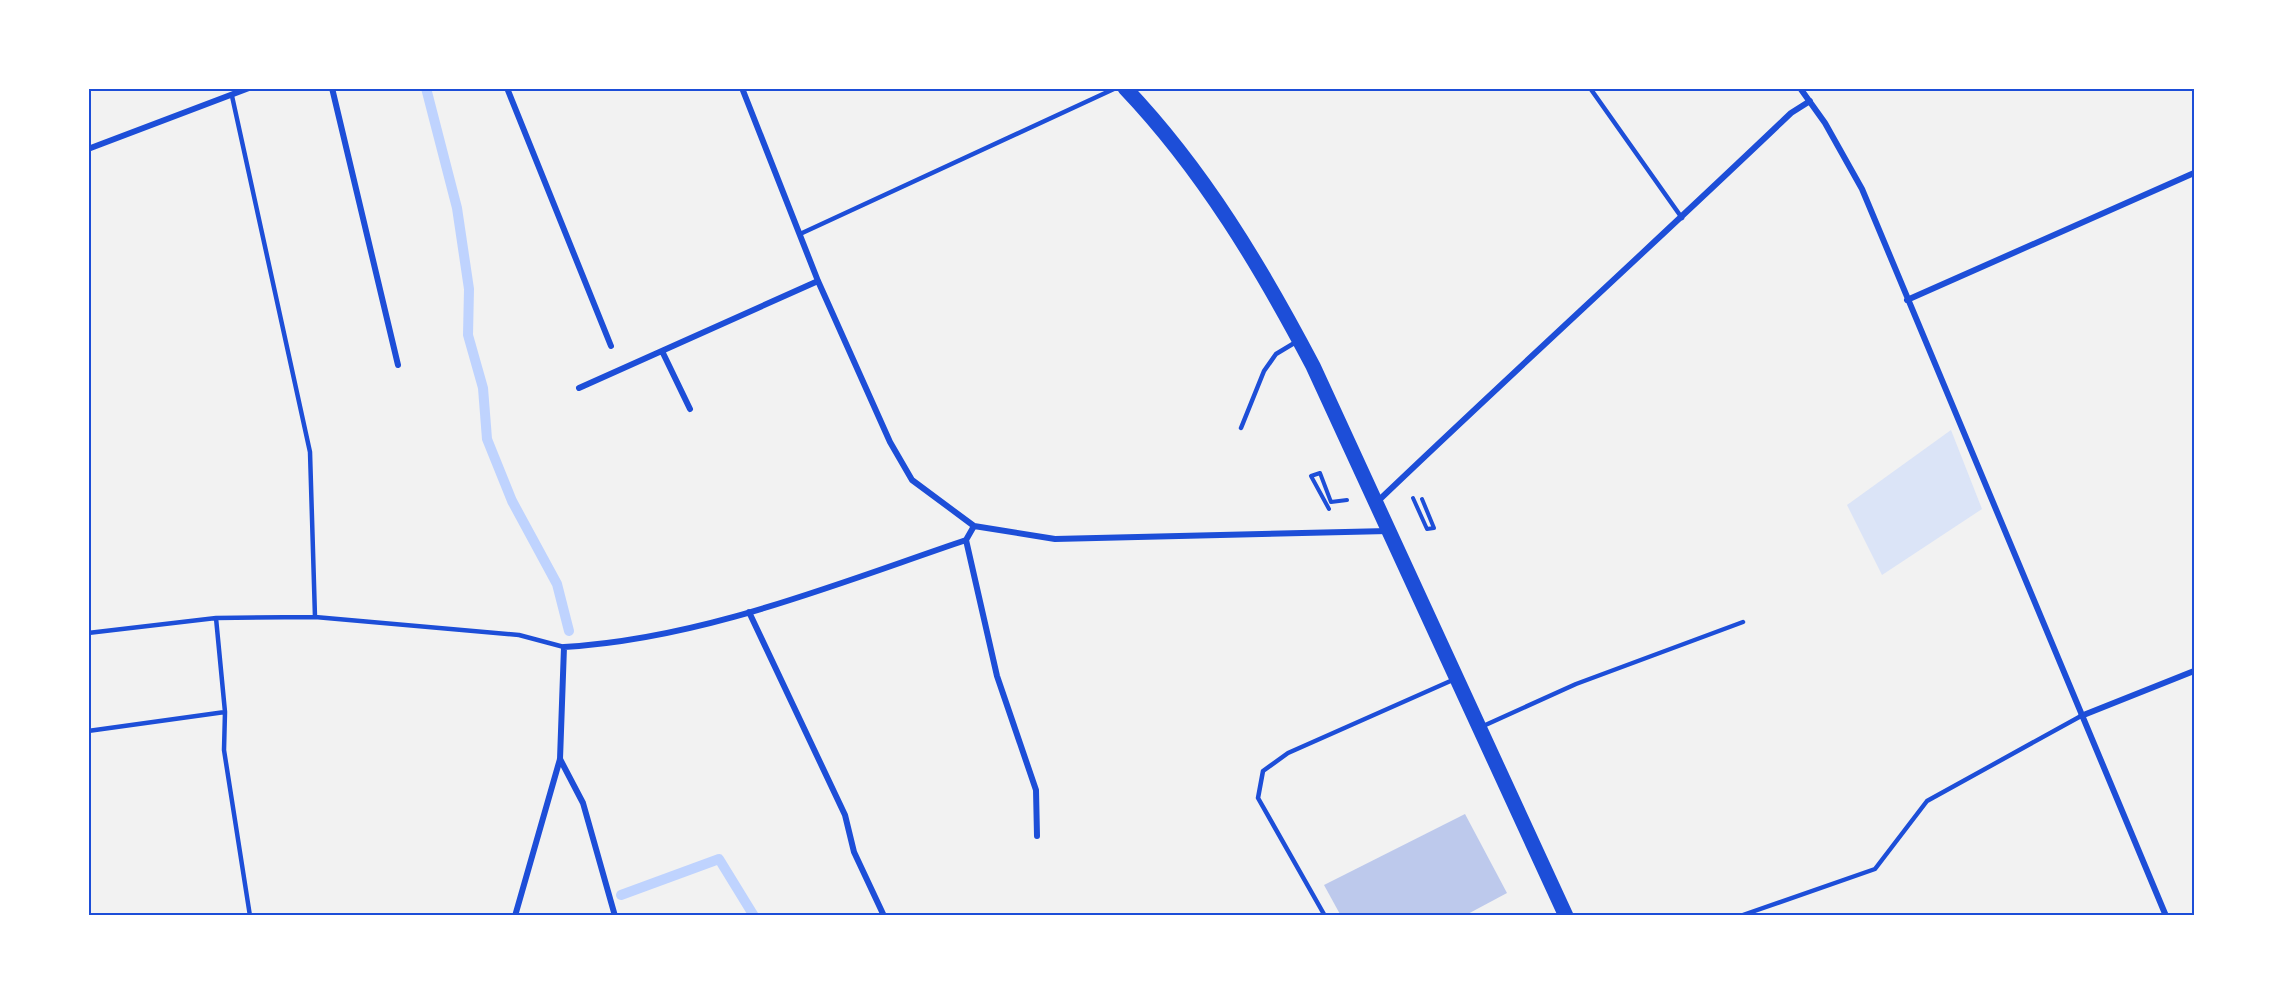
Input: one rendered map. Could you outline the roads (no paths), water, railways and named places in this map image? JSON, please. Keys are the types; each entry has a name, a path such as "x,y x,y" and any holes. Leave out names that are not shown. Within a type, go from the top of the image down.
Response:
{"main road":[{"path":"1125,88 1174,146 1219,205 1271,286 1300,340 1458,677 1566,915"}],"street":[{"path":"88,149 249,88"},
{"path":"332,88 398,365"},
{"path":"507,88 611,346"},
{"path":"742,88 818,282 890,442 912,480 974,526 1055,539 1388,531"},
{"path":"1800,88 1862,189 2166,915"},
{"path":"1375,504 1554,333 1682,218 1791,113 1810,101"},
{"path":"1907,300 2194,173"},
{"path":"579,388 818,282"},
{"path":"662,351 690,409"},
{"path":"515,915 560,759 564,647 616,644 749,612 966,540 974,526"},
{"path":"966,540 997,676 1036,790 1037,836"},
{"path":"749,612 845,814 854,852 884,915"},
{"path":"2081,716 2194,671"},
{"path":"560,759 583,803 615,915"}],"lane":[{"path":"800,234 1116,88"},
{"path":"1590,88 1682,218"},
{"path":"232,96 310,452 315,617"},
{"path":"1241,428 1264,371 1276,354 1300,340"},
{"path":"88,633 216,618 315,617 519,635 564,647"},
{"path":"216,618 225,712 224,750 250,915"},
{"path":"1481,727 1576,684 1743,622"},
{"path":"1325,915 1258,798 1263,771 1287,753 1458,677"},
{"path":"88,731 225,712"},
{"path":"1740,915 1875,869 1928,801 2081,716"}],"waterway":[{"path":"426,88 457,208 469,289 468,335 483,388 487,439 512,501 557,584 569,631"},
{"path":"621,895 719,859 754,916"}]}
